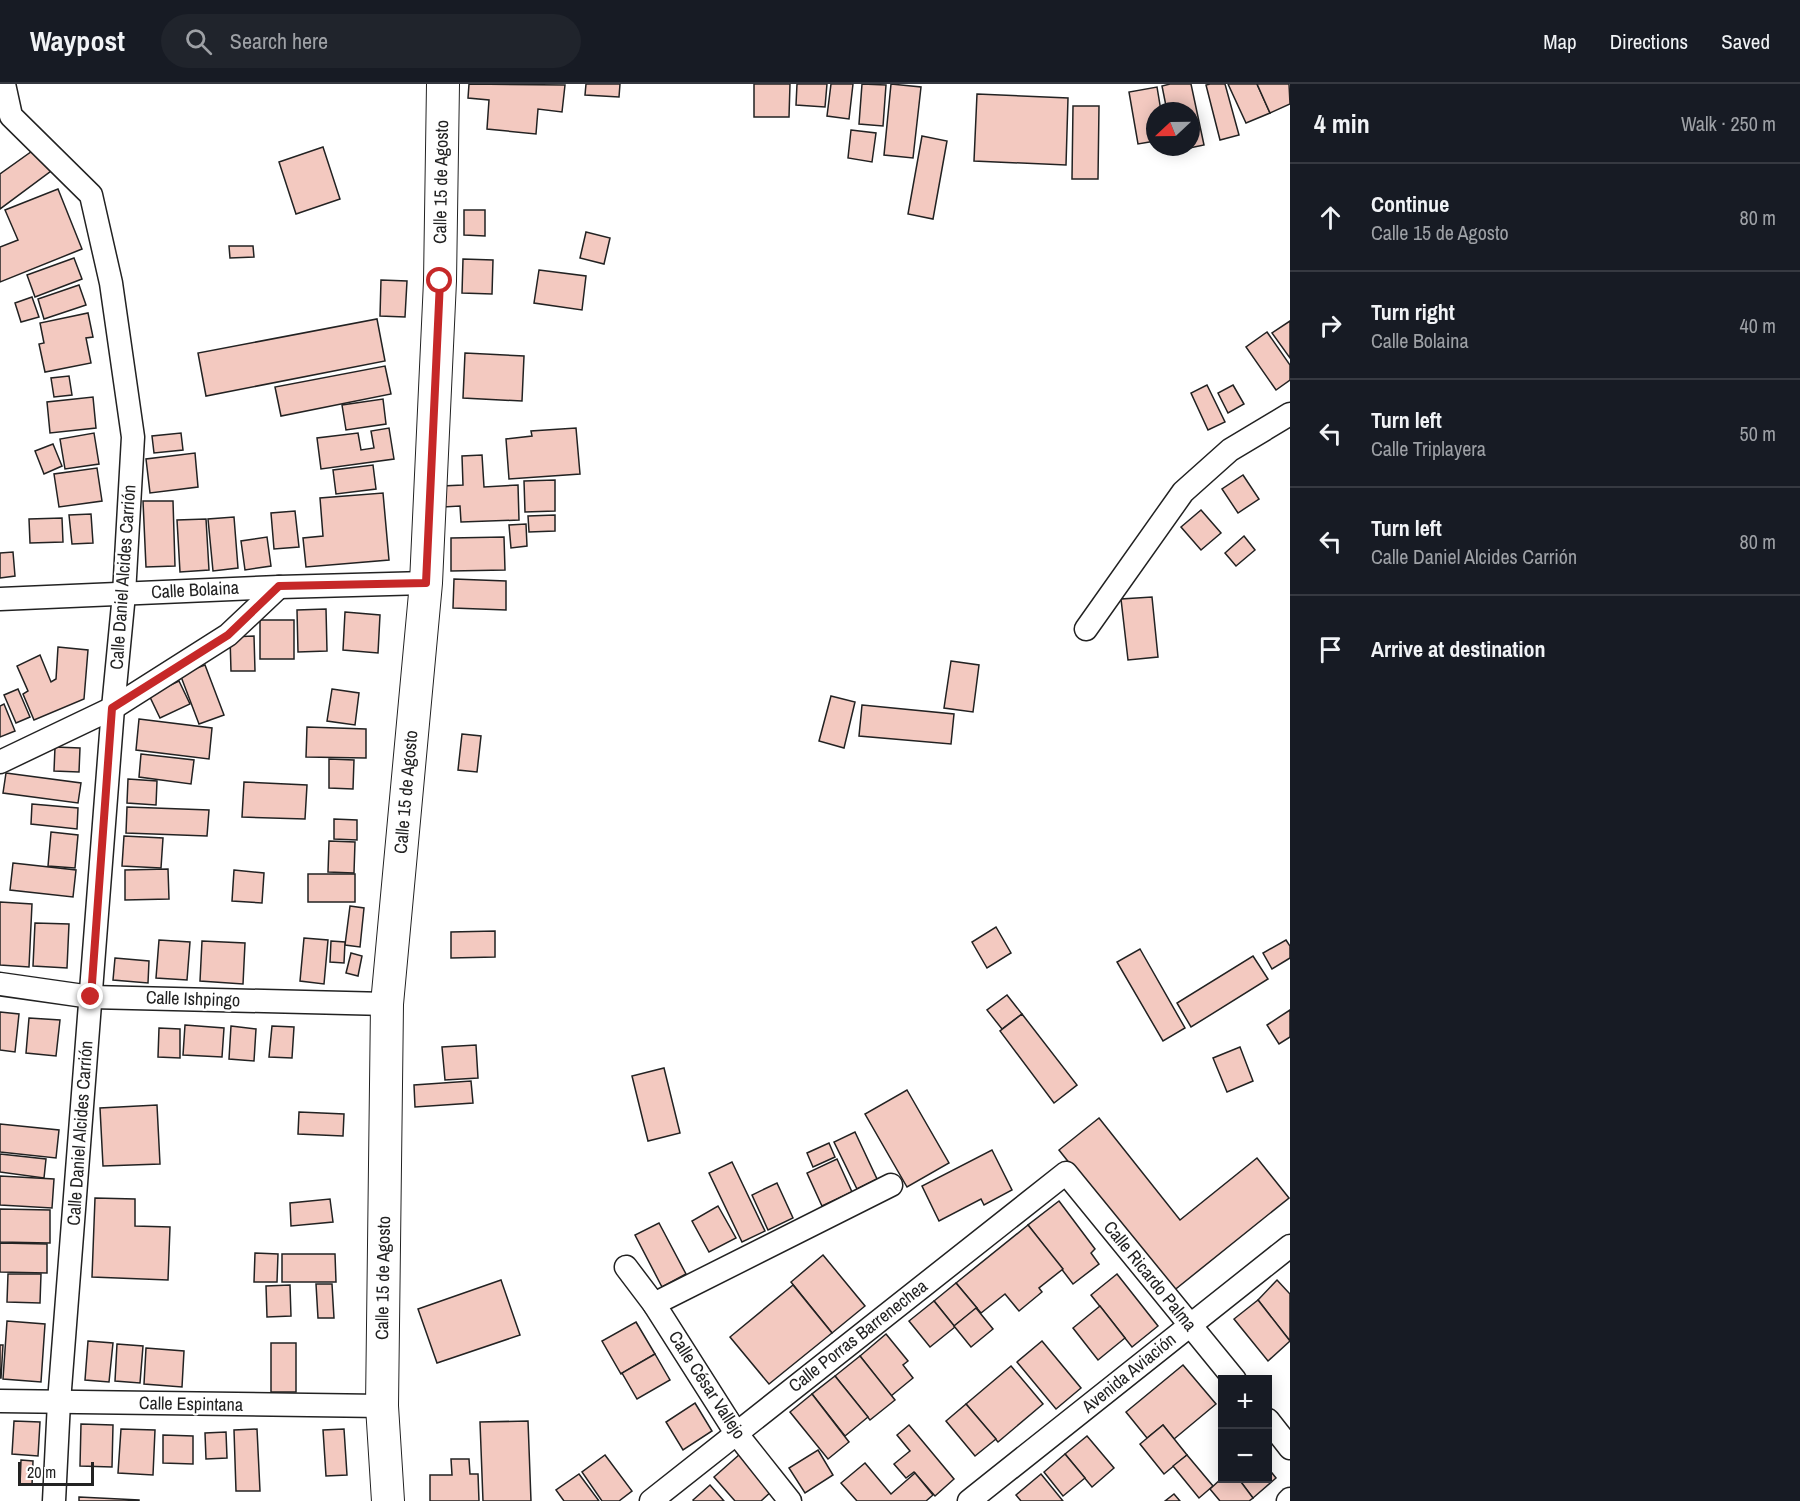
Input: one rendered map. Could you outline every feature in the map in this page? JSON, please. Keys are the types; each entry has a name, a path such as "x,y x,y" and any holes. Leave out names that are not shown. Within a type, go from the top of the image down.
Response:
{"street":[{"name":"Calle Daniel Alcides Carrión","path":"4,84 11,116 91,195 111,283 133,437 124,594 112,708 59,1402 54,1501"},
{"name":"Calle 15 de Agosto","path":"388,1501 382,1407 387,1004 426,583 440,281 443,84"},
{"path":"1086,629 1183,492 1230,450 1290,414"},
{"name":"Calle Bolaina","path":"0,599 279,586 426,583"},
{"path":"0,762 112,708 228,635 279,586"},
{"name":"Calle Ishpingo","path":"0,984 91,997 387,1004"},
{"name":"Calle Ricardo Palma","path":"1066,1173 1231,1375"},
{"name":"Calle Porras Barrenechea","path":"651,1501 1066,1173"},
{"path":"654,1304 891,1185"},
{"name":"Avenida Aviación","path":"969,1501 1290,1246"},
{"name":"Calle César Vallejo","path":"626,1267 654,1304 736,1433 790,1501"},
{"name":"Calle Espintana","path":"0,1401 382,1407"},
{"path":"1272,1425 1290,1448"}],"building":[{"path":"469,84 565,85 562,112 538,109 536,134 487,129 489,100 468,98"},
{"path":"586,84 620,84 619,97 585,95"},
{"path":"754,84 790,84 789,117 754,117"},
{"path":"797,84 827,84 825,107 796,105"},
{"path":"831,84 853,84 849,119 827,116"},
{"path":"862,84 886,85 883,126 859,124"},
{"path":"891,84 921,87 913,158 884,155"},
{"path":"1191,84 1195,102 1165,102 1162,86"},
{"path":"1225,84 1239,135 1220,140 1206,85"},
{"path":"1228,84 1257,84 1270,113 1246,123"},
{"path":"1257,84 1289,84 1290,104 1270,113"},
{"path":"1157,87 1160,102 1146,102 1146,143 1138,144 1129,92"},
{"path":"977,94 1068,98 1066,165 974,161"},
{"path":"1073,106 1099,106 1098,179 1072,179"},
{"path":"1200,126 1204,145 1200,146"},
{"path":"851,130 876,133 872,162 848,158"},
{"path":"922,136 947,141 933,219 908,214"},
{"path":"323,147 340,199 296,214 279,162"},
{"path":"35,149 51,171 0,209 0,174"},
{"path":"58,189 82,249 0,282 0,247 18,240 5,210"},
{"path":"464,210 485,210 485,236 464,235"},
{"path":"586,232 610,238 604,264 580,258"},
{"path":"229,246 253,246 254,257 230,258"},
{"path":"74,258 82,279 35,297 27,275"},
{"path":"463,259 493,260 492,294 462,293"},
{"path":"539,270 586,276 582,310 534,303"},
{"path":"381,280 407,281 405,317 380,316"},
{"path":"79,285 86,305 44,319 38,299"},
{"path":"32,297 39,317 21,322 15,303"},
{"path":"88,313 93,337 86,338 91,363 45,372 39,344 44,343 40,323"},
{"path":"377,319 385,361 206,396 198,353"},
{"path":"1290,321 1290,358 1272,333"},
{"path":"1267,332 1290,365 1290,380 1276,390 1246,347"},
{"path":"465,353 524,356 522,401 463,398"},
{"path":"385,366 391,394 281,416 275,387"},
{"path":"69,376 72,395 54,397 51,378"},
{"path":"1207,385 1225,422 1208,430 1191,393"},
{"path":"1233,385 1244,404 1228,413 1218,393"},
{"path":"93,397 96,428 50,433 47,402"},
{"path":"383,399 386,424 346,430 342,405"},
{"path":"389,428 394,459 321,469 317,438 358,433 361,450 374,448 371,431"},
{"path":"576,428 580,474 509,479 506,439 532,436 531,431"},
{"path":"94,433 99,464 65,469 60,439"},
{"path":"181,433 183,450 154,453 152,436"},
{"path":"53,444 62,466 44,474 35,451"},
{"path":"195,453 198,487 150,493 146,459"},
{"path":"482,455 484,487 518,485 519,520 461,522 460,506 443,507 442,486 463,485 462,456"},
{"path":"373,465 376,489 336,494 333,470"},
{"path":"97,468 102,501 59,507 54,474"},
{"path":"1243,475 1259,499 1238,513 1222,489"},
{"path":"555,480 555,511 525,512 524,481"},
{"path":"383,493 389,560 306,567 303,538 323,536 320,498"},
{"path":"143,501 173,501 175,566 146,567"},
{"path":"1201,510 1221,533 1201,550 1181,527"},
{"path":"295,511 299,547 274,549 271,513"},
{"path":"91,514 93,543 72,544 69,515"},
{"path":"555,515 555,531 529,532 528,516"},
{"path":"234,517 238,568 213,571 208,519"},
{"path":"62,518 63,542 30,543 29,519"},
{"path":"206,519 209,570 180,572 177,520"},
{"path":"526,524 527,546 511,548 509,525"},
{"path":"1244,536 1255,550 1236,566 1225,553"},
{"path":"267,537 271,566 245,570 241,541"},
{"path":"504,537 505,570 451,571 451,538"},
{"path":"13,552 15,576 0,578 0,553"},
{"path":"454,579 506,581 506,610 453,608"},
{"path":"1152,597 1158,657 1128,660 1121,599"},
{"path":"326,609 327,651 298,652 297,610"},
{"path":"345,612 380,615 378,653 343,650"},
{"path":"260,620 294,620 294,659 260,659"},
{"path":"254,636 255,671 231,671 230,637"},
{"path":"58,647 88,650 84,699 34,720 23,694 28,691 17,666 40,655 51,682 56,679"},
{"path":"951,661 979,665 973,712 944,708"},
{"path":"205,665 224,715 199,724 180,674"},
{"path":"179,681 190,704 160,718 149,695"},
{"path":"18,689 30,717 16,723 4,695"},
{"path":"332,689 359,693 355,725 327,721"},
{"path":"831,696 855,702 844,748 819,741"},
{"path":"4,704 15,731 0,737 0,706"},
{"path":"862,705 954,714 951,744 859,736"},
{"path":"139,719 212,728 209,759 136,750"},
{"path":"307,727 366,729 366,758 306,757"},
{"path":"462,734 481,736 477,772 458,770"},
{"path":"55,747 80,748 79,772 54,771"},
{"path":"141,754 194,760 191,784 139,777"},
{"path":"329,759 354,760 353,789 329,788"},
{"path":"6,773 81,783 78,803 3,793"},
{"path":"128,779 157,781 156,805 127,803"},
{"path":"244,782 307,785 305,819 242,817"},
{"path":"32,804 78,808 77,829 31,824"},
{"path":"127,807 209,810 207,836 126,833"},
{"path":"334,819 357,820 357,840 334,839"},
{"path":"51,832 78,835 75,868 48,866"},
{"path":"124,836 163,838 161,868 122,866"},
{"path":"329,841 355,842 354,873 328,872"},
{"path":"13,863 76,870 73,897 10,890"},
{"path":"168,869 169,899 125,900 125,870"},
{"path":"234,870 264,873 262,903 232,901"},
{"path":"308,874 355,874 355,902 308,902"},
{"path":"0,902 32,904 29,967 0,965"},
{"path":"350,906 364,908 360,947 345,945"},
{"path":"35,923 69,924 67,968 33,966"},
{"path":"996,927 1011,953 987,968 972,942"},
{"path":"495,931 495,957 451,958 451,932"},
{"path":"304,938 328,940 324,984 300,981"},
{"path":"159,940 190,942 187,980 156,978"},
{"path":"1286,940 1290,946 1290,958 1272,969 1263,953"},
{"path":"202,941 245,943 243,984 200,981"},
{"path":"331,941 345,942 344,963 330,962"},
{"path":"1140,949 1185,1028 1163,1041 1117,962"},
{"path":"351,953 362,956 358,976 346,973"},
{"path":"1253,956 1268,979 1191,1027 1177,1003"},
{"path":"115,958 149,961 148,983 113,980"},
{"path":"1007,995 1022,1014 1002,1029 987,1010"},
{"path":"1290,1010 1290,1037 1279,1044 1267,1025"},
{"path":"0,1012 19,1014 15,1052 0,1050"},
{"path":"1022,1014 1077,1085 1054,1103 1000,1031"},
{"path":"29,1018 60,1020 56,1056 26,1053"},
{"path":"185,1025 224,1028 222,1057 183,1055"},
{"path":"231,1026 256,1029 254,1061 229,1059"},
{"path":"272,1026 294,1027 292,1058 269,1057"},
{"path":"159,1028 180,1029 180,1058 158,1057"},
{"path":"476,1045 478,1078 445,1080 442,1047"},
{"path":"1240,1047 1253,1081 1227,1092 1213,1058"},
{"path":"664,1068 680,1133 648,1141 632,1076"},
{"path":"471,1081 473,1103 415,1107 414,1085"},
{"path":"907,1090 949,1163 907,1187 865,1114"},
{"path":"157,1105 160,1164 103,1166 100,1108"},
{"path":"299,1112 344,1114 343,1136 298,1134"},
{"path":"1099,1118 1180,1220 1257,1158 1289,1198 1172,1292 1059,1150"},
{"path":"0,1124 59,1130 56,1158 0,1152"},
{"path":"855,1132 877,1179 857,1189 834,1142"},
{"path":"829,1143 835,1157 813,1167 807,1153"},
{"path":"992,1150 1012,1190 984,1205 981,1199 939,1221 922,1186"},
{"path":"0,1154 46,1159 44,1178 0,1172"},
{"path":"837,1159 852,1192 822,1206 807,1173"},
{"path":"732,1162 765,1231 742,1242 709,1173"},
{"path":"0,1176 54,1179 52,1208 0,1205"},
{"path":"777,1183 793,1218 768,1230 752,1195"},
{"path":"95,1198 135,1199 135,1226 170,1227 168,1280 92,1277"},
{"path":"330,1199 333,1222 291,1226 290,1203"},
{"path":"1059,1201 1095,1249 1091,1253 1099,1264 1073,1284 1028,1225"},
{"path":"718,1206 736,1238 709,1252 692,1221"},
{"path":"0,1209 50,1210 50,1243 0,1242"},
{"path":"659,1223 686,1274 662,1287 635,1235"},
{"path":"1028,1225 1063,1269 1039,1288 1042,1292 1019,1311 1005,1294 981,1313 956,1283"},
{"path":"0,1243 47,1244 47,1273 0,1272"},
{"path":"255,1253 278,1254 277,1282 254,1282"},
{"path":"282,1254 335,1254 336,1282 282,1282"},
{"path":"823,1255 865,1306 832,1333 791,1282"},
{"path":"8,1274 41,1274 40,1303 7,1302"},
{"path":"1117,1274 1158,1326 1132,1347 1091,1295"},
{"path":"501,1280 520,1335 437,1363 418,1309"},
{"path":"1277,1280 1290,1294 1290,1341 1258,1300"},
{"path":"956,1283 977,1308 954,1326 934,1301"},
{"path":"316,1284 332,1284 334,1318 318,1318"},
{"path":"290,1285 291,1316 267,1317 266,1286"},
{"path":"793,1285 832,1333 769,1384 730,1337"},
{"path":"1258,1300 1290,1341 1268,1361 1234,1319"},
{"path":"934,1301 955,1327 930,1347 909,1321"},
{"path":"1100,1306 1125,1338 1098,1360 1073,1328"},
{"path":"976,1308 993,1329 971,1347 954,1326"},
{"path":"7,1321 45,1324 41,1382 3,1379"},
{"path":"636,1322 655,1354 621,1374 602,1341"},
{"path":"886,1334 908,1361 903,1365 913,1378 891,1396 860,1356"},
{"path":"88,1341 113,1343 109,1382 85,1380"},
{"path":"1042,1341 1081,1388 1056,1409 1017,1362"},
{"path":"271,1343 296,1343 296,1392 271,1392"},
{"path":"117,1344 143,1346 140,1383 115,1381"},
{"path":"0,1345 3,1345 1,1378 0,1378"},
{"path":"146,1348 184,1351 182,1387 144,1384"},
{"path":"655,1354 670,1380 637,1399 622,1373"},
{"path":"860,1356 895,1400 870,1420 835,1376"},
{"path":"1183,1365 1216,1404 1174,1439 1163,1425 1147,1438 1126,1412"},
{"path":"1011,1366 1043,1404 998,1442 966,1404"},
{"path":"835,1376 868,1417 845,1436 812,1394"},
{"path":"812,1394 849,1442 828,1459 790,1412"},
{"path":"695,1403 712,1431 683,1450 666,1422"},
{"path":"966,1404 996,1439 975,1456 946,1421"},
{"path":"14,1421 40,1422 38,1456 12,1454"},
{"path":"528,1421 531,1501 483,1501 480,1422"},
{"path":"81,1424 113,1425 112,1467 80,1466"},
{"path":"909,1425 954,1479 935,1496 914,1472 906,1478 894,1464 910,1451 897,1435"},
{"path":"1163,1425 1187,1455 1164,1474 1140,1444"},
{"path":"121,1429 155,1430 153,1475 118,1473"},
{"path":"257,1429 260,1491 236,1491 234,1430"},
{"path":"344,1429 347,1475 326,1476 323,1430"},
{"path":"226,1432 227,1458 206,1459 205,1433"},
{"path":"163,1435 193,1436 193,1464 163,1463"},
{"path":"1087,1436 1114,1468 1092,1487 1065,1454"},
{"path":"818,1450 833,1475 805,1493 789,1468"},
{"path":"740,1454 773,1490 761,1501 735,1501 714,1477"},
{"path":"1065,1454 1085,1478 1063,1496 1044,1472"},
{"path":"605,1455 632,1491 619,1501 602,1501 582,1472"},
{"path":"1187,1455 1213,1486 1199,1498 1173,1466"},
{"path":"451,1459 469,1459 470,1474 478,1474 479,1501 430,1501 430,1475 452,1475"},
{"path":"21,1460 33,1461 32,1485 20,1485"},
{"path":"865,1463 891,1494 915,1473 933,1495 926,1501 857,1501 841,1483"},
{"path":"579,1474 599,1501 564,1501 556,1490"},
{"path":"1041,1474 1063,1501 1021,1501 1016,1495"},
{"path":"1218,1482 1242,1483 1253,1498 1249,1501 1220,1501 1210,1489"},
{"path":"1242,1483 1270,1483 1253,1498"},
{"path":"710,1485 724,1501 693,1500"},
{"path":"1174,1494 1180,1501 1165,1501"},
{"path":"79,1497 139,1500 139,1501 79,1501"}],"route":[{"path":"91,997 112,708 228,635 279,586 426,583 440,281"}]}
